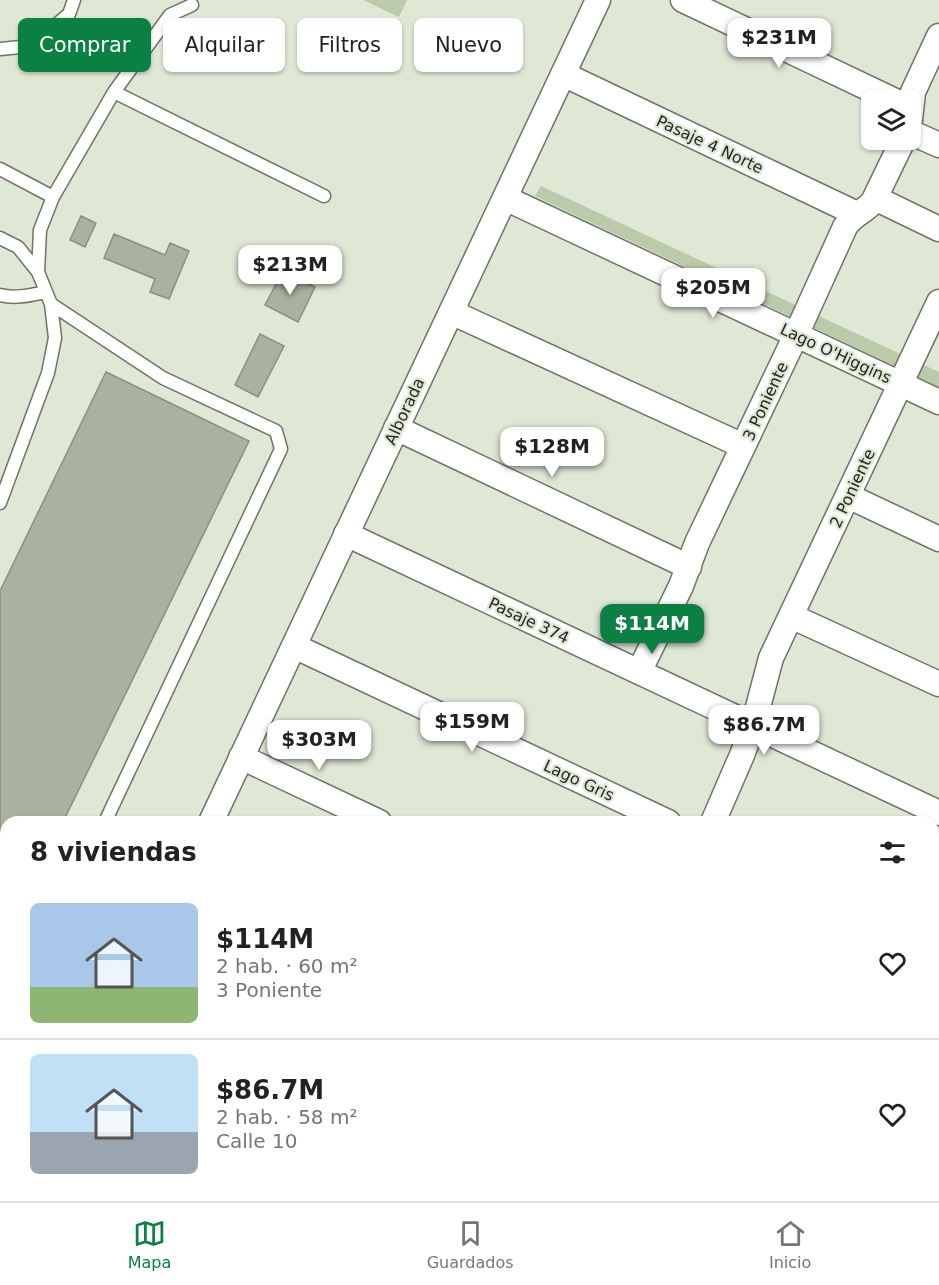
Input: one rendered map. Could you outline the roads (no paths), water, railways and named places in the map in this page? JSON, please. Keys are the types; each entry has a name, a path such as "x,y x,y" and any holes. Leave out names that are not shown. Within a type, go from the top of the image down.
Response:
{"street":[{"name":"Alborada","path":"214,816 598,0"},
{"path":"683,0 872,90"},
{"path":"914,90 939,36"},
{"name":"Pasaje 4 Norte","path":"563,74 866,206 939,229"},
{"path":"921,137 939,145"},
{"name":"3 Poniente","path":"639,672 845,227 866,206 897,150"},
{"name":"Lago O'Higgins","path":"505,198 939,402"},
{"name":"2 Poniente","path":"716,816 753,726 771,658 939,302"},
{"path":"451,312 743,446"},
{"path":"396,428 689,567"},
{"path":"848,496 939,539"},
{"name":"Pasaje 374","path":"346,534 939,813"},
{"path":"791,616 939,684"},
{"name":"Lago Gris","path":"294,646 655,816"},
{"path":"241,757 366,816"}],"lane":[{"path":"0,49 31,46 69,14 74,0"},
{"path":"38,272 40,230 53,197 114,92 170,15 192,5"},
{"path":"114,92 324,196"},
{"path":"0,169 53,197"},
{"path":"0,238 18,247 38,272 49,298 55,338 48,373 0,503"},
{"path":"0,295 49,298 163,378 276,431 280,449 108,816"}]}
